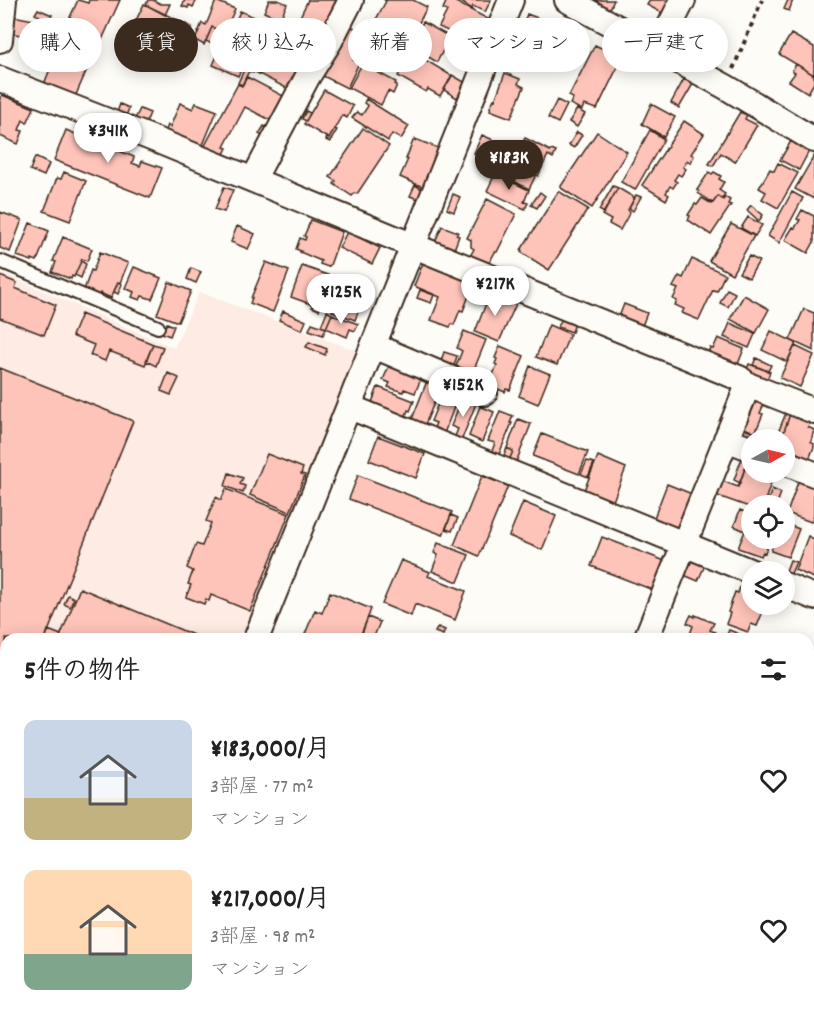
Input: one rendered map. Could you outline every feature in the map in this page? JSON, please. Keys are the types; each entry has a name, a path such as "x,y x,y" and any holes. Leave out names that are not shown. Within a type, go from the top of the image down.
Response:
{"street":[{"path":"0,39 4,0"},
{"path":"253,180 351,0"},
{"path":"258,633 511,0"},
{"path":"567,0 602,19"},
{"path":"673,18 682,0"},
{"path":"698,72 814,140"},
{"path":"0,79 151,138 721,370 748,385 814,411"},
{"path":"374,346 484,393"},
{"path":"647,633 748,385"},
{"path":"350,407 741,568"},
{"path":"726,439 741,445"},
{"path":"795,466 814,474"},
{"path":"795,589 814,597"}],"lane":[{"path":"0,261 158,327"}],"path":[{"path":"726,87 762,0"}],"shaded area":[{"path":"0,272 174,348 199,292 362,353 245,633 0,633"}],"building":[{"path":"78,0 88,3 89,0 120,0 102,40 102,18 70,18"},
{"path":"148,0 170,4 165,15 146,5"},
{"path":"185,0 197,0 193,7 189,5 188,8 182,6"},
{"path":"269,0 278,0 287,4 280,18 264,12"},
{"path":"308,0 340,0 331,18 299,18"},
{"path":"384,0 413,0 427,7 421,18 377,18 386,1"},
{"path":"447,0 452,0 486,18 444,18 444,29 439,27 447,11 443,9"},
{"path":"458,0 491,0 485,12 473,6 472,9"},
{"path":"594,0 614,0 610,9"},
{"path":"650,0 669,0 662,13 647,5"},
{"path":"788,0 793,0 789,11 784,9"},
{"path":"216,1 235,9 231,18 210,18 210,32 204,45 198,42 198,33 202,23 206,25"},
{"path":"144,4 173,18 137,18"},
{"path":"38,9 52,15 51,18 44,18 35,14"},
{"path":"240,11 256,18 237,18"},
{"path":"527,14 538,18 526,18"},
{"path":"13,16 23,18 18,18 18,35 10,33"},
{"path":"348,25 348,72 355,72 347,88 319,74 320,72 336,72 336,45"},
{"path":"432,27 444,34 444,49 437,62 432,59"},
{"path":"210,32 210,43 206,41"},
{"path":"791,34 814,47 814,75 779,54"},
{"path":"595,45 602,48 602,72 615,72 597,109 584,105 582,110 570,104 573,98 569,96 581,72 590,72 590,55"},
{"path":"432,64 452,76 440,96 428,89 426,92 398,76 400,72 432,72"},
{"path":"796,64 814,75 814,83 808,93 789,81 795,73 792,71"},
{"path":"49,72 86,72 75,97 44,84"},
{"path":"243,72 248,72 242,85 238,83"},
{"path":"255,72 296,72 293,79 294,92"},
{"path":"358,72 377,72 396,82 397,85 393,94 388,91 381,105 349,88"},
{"path":"505,73 520,79 518,84 524,87 511,118 490,110"},
{"path":"452,75 466,83 457,98 444,90"},
{"path":"247,77 289,99 276,123 245,107 224,147 227,148 221,160 202,151 238,84 242,86"},
{"path":"684,79 693,84 679,108 671,103"},
{"path":"324,90 353,106 347,118 342,115 329,139 304,124"},
{"path":"2,95 34,108 27,123 23,120 19,130 23,131 18,144 0,136 0,98"},
{"path":"366,99 409,126 401,139 392,134 388,141 352,118 357,112 362,115 368,106 364,103"},
{"path":"557,100 567,105 558,123 548,118"},
{"path":"180,103 193,109 196,103 217,111 200,152 163,137"},
{"path":"120,104 129,108 125,119 116,115"},
{"path":"651,104 675,117 664,137 642,124"},
{"path":"140,109 150,113 145,125 134,121"},
{"path":"577,109 585,114 577,127 569,122"},
{"path":"306,111 310,113 306,121 302,119"},
{"path":"740,112 747,115 745,119 757,125 735,162 721,153 713,166 709,164"},
{"path":"684,121 704,134 691,154 694,156 690,163 687,161 683,167 686,169 681,176 678,174 673,188 670,186 666,193 669,195 666,200 642,185"},
{"path":"264,126 272,131 268,140 259,134"},
{"path":"363,128 389,146 357,194 352,196 334,184 336,181 330,177"},
{"path":"334,129 337,130 330,142 326,140 327,137 329,139"},
{"path":"66,130 85,138 83,143 93,147 95,141 134,157 132,163 140,166 142,161 162,168 150,198 54,160"},
{"path":"650,130 664,139 635,190 621,182"},
{"path":"577,132 582,135 574,148 569,145"},
{"path":"597,132 627,152 592,208 561,186"},
{"path":"482,135 500,143 492,161 474,153"},
{"path":"525,138 556,152 553,158 548,155 529,189 502,175 511,157 514,159"},
{"path":"415,139 438,148 423,187 400,177"},
{"path":"791,141 809,151 799,170 780,160"},
{"path":"814,156 814,199 795,189"},
{"path":"35,157 49,164 44,176 30,170"},
{"path":"778,163 798,173 778,208 762,199 766,192 759,188 770,169 774,171"},
{"path":"64,172 86,181 70,221 44,211 57,178 61,179"},
{"path":"709,172 721,176 719,179 724,182 719,190 725,194 722,199 718,196 713,203 697,190"},
{"path":"495,174 529,190 524,202 528,203 525,209 487,191"},
{"path":"415,185 422,189 418,199 410,196"},
{"path":"613,186 618,188 604,213 599,210"},
{"path":"224,187 233,190 224,212 215,209"},
{"path":"618,188 635,198 620,230 609,224 611,220 602,215"},
{"path":"540,192 545,196 537,208 531,205"},
{"path":"558,192 588,209 549,270 521,250"},
{"path":"792,192 803,198 779,243 768,236"},
{"path":"453,194 460,197 454,212 447,209"},
{"path":"636,195 641,197 633,211 629,208"},
{"path":"718,196 723,200 725,197 730,200 728,204 731,205 711,235 688,220 690,216 688,215 702,198 712,204"},
{"path":"487,199 516,214 487,267 469,258 474,249 471,247 471,240 467,238"},
{"path":"751,205 763,215 759,221 747,210"},
{"path":"802,210 814,216 814,242 808,253 785,240 800,220 797,219"},
{"path":"0,212 22,220 10,252 0,248"},
{"path":"748,217 762,225 755,236 741,228"},
{"path":"311,220 342,232 328,267 296,249 300,238 305,240 304,236"},
{"path":"30,223 49,231 37,261 17,256"},
{"path":"731,224 754,236 732,274 709,261"},
{"path":"237,226 255,234 248,249 231,242"},
{"path":"442,226 458,232 456,235 459,236 453,252 434,244"},
{"path":"348,230 380,248 372,264 339,248"},
{"path":"63,237 92,249 87,261 82,259 71,279 52,272 56,262 53,261"},
{"path":"100,252 128,263 111,298 84,290"},
{"path":"749,256 759,261 749,278 739,273"},
{"path":"692,259 725,274 717,291 713,290 699,320 682,313 684,309 675,305 677,301 673,299 678,289 673,287 679,276 683,278"},
{"path":"81,261 86,264 81,278 75,275"},
{"path":"266,262 289,271 273,312 250,303"},
{"path":"423,263 474,283 463,311 460,310 454,325 450,327 431,320 440,297 414,286"},
{"path":"302,266 339,279 333,295 326,293 319,310 312,307 313,305 291,297"},
{"path":"134,267 161,278 152,299 142,296 140,300 132,297 134,292 125,288"},
{"path":"191,268 201,272 196,283 187,279"},
{"path":"0,276 17,283 15,288 56,305 44,335 0,318"},
{"path":"477,281 485,285 478,299 471,296"},
{"path":"118,282 122,284 118,294 114,292"},
{"path":"169,282 191,291 178,322 157,314"},
{"path":"341,289 363,298 355,320 332,311"},
{"path":"727,289 735,293 728,307 720,303"},
{"path":"420,290 434,295 431,303 417,298"},
{"path":"490,293 516,304 499,342 475,332"},
{"path":"744,295 769,309 756,333 730,319"},
{"path":"624,304 647,313 640,331 617,322"},
{"path":"804,309 814,313 814,351 790,340"},
{"path":"283,311 306,321 302,330 279,320"},
{"path":"327,311 332,314 326,328 321,326"},
{"path":"81,314 153,344 145,365 109,351 105,361 90,355 94,345 72,336"},
{"path":"332,314 358,324 355,331 350,329 347,337 326,328"},
{"path":"563,316 576,321 572,332 558,327"},
{"path":"167,323 174,326 170,336 162,333"},
{"path":"312,323 326,328 323,335 309,330"},
{"path":"730,323 755,334 749,348 724,337"},
{"path":"549,325 570,334 557,365 536,357"},
{"path":"464,331 486,340 473,372 456,366 462,351 457,348"},
{"path":"771,331 796,343 787,362 762,350"},
{"path":"718,338 744,349 736,369 706,356 710,348 713,349"},
{"path":"309,342 327,349 325,355 306,347"},
{"path":"153,344 163,347 156,366 146,361"},
{"path":"500,346 524,356 510,390 506,389 505,392 493,387 494,384 490,382 497,365 495,358"},
{"path":"795,346 814,355 800,387 780,378"},
{"path":"444,352 457,356 453,369 440,364"},
{"path":"756,358 771,365 768,371 753,365"},
{"path":"749,364 770,372 766,382 745,374"},
{"path":"389,366 421,379 415,393 388,387 390,383 383,380"},
{"path":"530,366 550,374 538,404 519,396"},
{"path":"0,368 133,421 47,633 0,633"},
{"path":"168,373 179,378 171,395 161,391"},
{"path":"427,381 441,386 424,427 416,424 417,421 412,419"},
{"path":"378,387 414,401 404,421 371,405"},
{"path":"447,393 458,397 443,436 432,432 436,423 431,421 440,399 444,401"},
{"path":"463,396 477,401 460,444 453,441 458,429 451,426"},
{"path":"757,399 765,402 757,429 744,429"},
{"path":"480,406 494,412 482,442 469,436"},
{"path":"500,411 513,416 497,459 490,456 495,443 488,441"},
{"path":"786,413 790,414 785,429 779,429"},
{"path":"790,414 810,422 808,427 814,430 811,442 814,447 807,464 795,460 795,429 785,429"},
{"path":"518,419 531,424 515,465 508,463 513,451 507,448"},
{"path":"542,434 588,452 579,474 533,456"},
{"path":"378,436 425,454 416,478 369,460"},
{"path":"507,448 513,451 508,463 502,460"},
{"path":"267,454 303,468 301,474 305,475 290,512 250,495"},
{"path":"598,456 626,468 611,506 582,495"},
{"path":"587,461 594,463 588,477 581,474"},
{"path":"741,461 740,483 734,480"},
{"path":"229,473 243,478 240,484 245,486 243,493 225,486"},
{"path":"358,475 452,512 443,535 349,499"},
{"path":"482,476 508,486 479,556 454,545"},
{"path":"741,479 741,483 771,483 767,495 741,495 741,504 715,495 720,480 738,487"},
{"path":"799,479 814,485 814,515 811,522 795,516 793,495"},
{"path":"667,484 692,494 677,533 652,523"},
{"path":"226,489 289,514 250,611 211,595 209,601 206,599 204,604 186,597 193,571 187,568 196,544 202,546 211,523 206,521 216,497 221,500"},
{"path":"772,489 781,493 780,495 770,495"},
{"path":"523,502 556,516 542,550 509,536"},
{"path":"740,510 741,529 734,526"},
{"path":"451,515 458,518 452,531 446,529"},
{"path":"795,527 799,529 795,539"},
{"path":"808,536 814,539 814,578 795,570"},
{"path":"602,537 665,561 653,590 591,566"},
{"path":"741,541 741,549 766,549 761,556 738,548"},
{"path":"438,543 469,555 458,582 432,571 438,555 434,553"},
{"path":"772,549 791,549 788,557 771,551"},
{"path":"690,559 705,565 698,581 684,575"},
{"path":"401,560 430,572 428,576 466,591 455,620 415,604 411,616 382,604"},
{"path":"741,584 741,615 762,615 757,626 751,624 748,632 726,624 735,592 738,593"},
{"path":"80,588 189,633 61,633"},
{"path":"330,592 371,609 362,633 305,633 315,610 322,613"},
{"path":"68,595 74,598 70,607 64,604"},
{"path":"691,615 695,617 695,615 714,623 710,630 715,632 690,633 693,626 687,623"},
{"path":"368,617 380,622 375,633 361,633"},
{"path":"438,627 445,630 444,633 435,632"}]}
